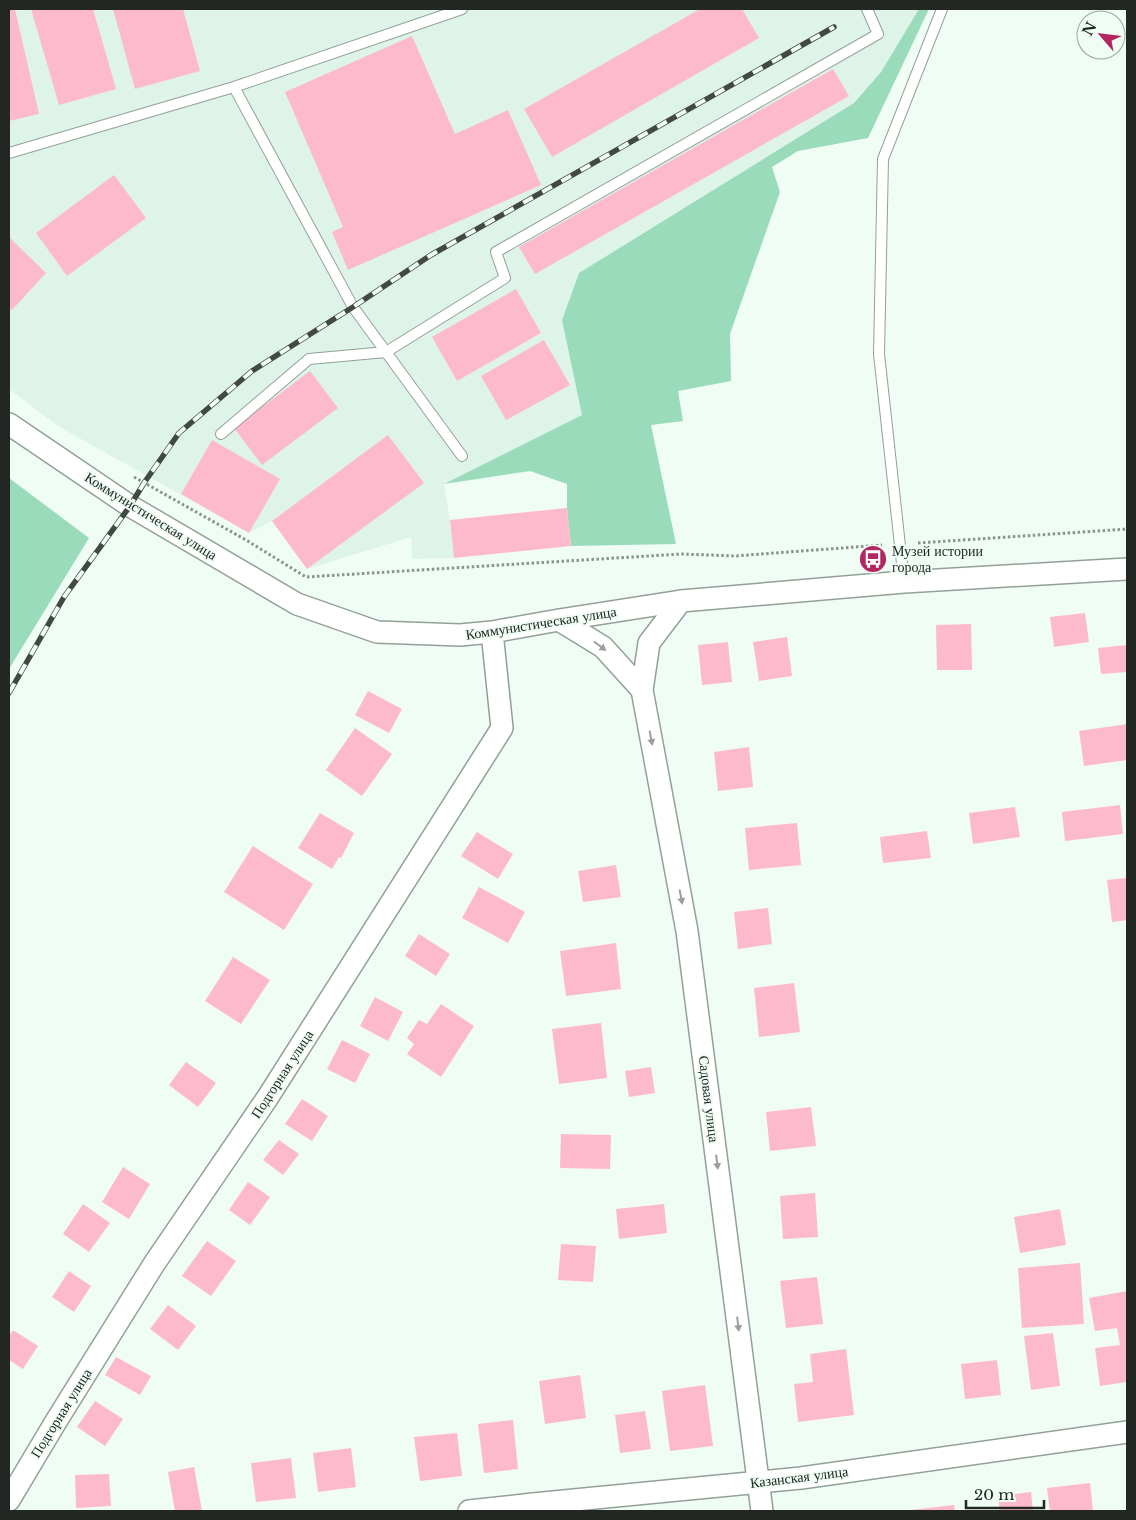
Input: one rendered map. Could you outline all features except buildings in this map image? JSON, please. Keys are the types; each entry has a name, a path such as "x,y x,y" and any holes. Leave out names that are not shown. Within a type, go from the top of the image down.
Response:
{"street":[{"name":"Коммунистическая улица","path":"9,424 130,506 297,604 377,632 460,635 492,632 680,601 904,582 1127,569"},
{"name":"Садовая улица","path":"680,601 649,643 642,690 687,931 762,1511"},
{"path":"558,620 603,647 642,690"},
{"name":"Подгорная улица","path":"9,1500 154,1264 268,1098 502,728 492,632"},
{"name":"Казанская улица","path":"469,1511 533,1508 759,1483 1127,1432"}],"lane":[{"path":"9,153 234,87 462,9"},
{"path":"221,434 309,360 386,352 504,278 496,252 878,34 867,9"},
{"path":"904,582 879,354 883,158 942,9"},
{"path":"234,87 353,307 462,456"}],"path":[{"path":"127,474 246,540 306,577 681,554 735,556 1127,529"}],"shaded area":[{"path":"9,9 919,9 881,72 854,103 579,273 562,320 582,415 444,484 454,558 412,559 411,537 307,569 272,521 249,533 58,426 9,389"}],"green space":[{"path":"919,9 929,9 868,138 798,151 772,167 780,192 730,334 731,381 678,391 683,421 651,425 676,544 571,546 567,508 567,484 530,471 444,484 582,415 562,320 579,273 854,103 881,72"},
{"path":"9,478 89,538 9,669"}],"railway":[{"path":"9,693 64,597 130,506 179,433 252,371 431,255 834,27"}],"place":[{"name":"Музей истории города","path":"873,559"}]}
